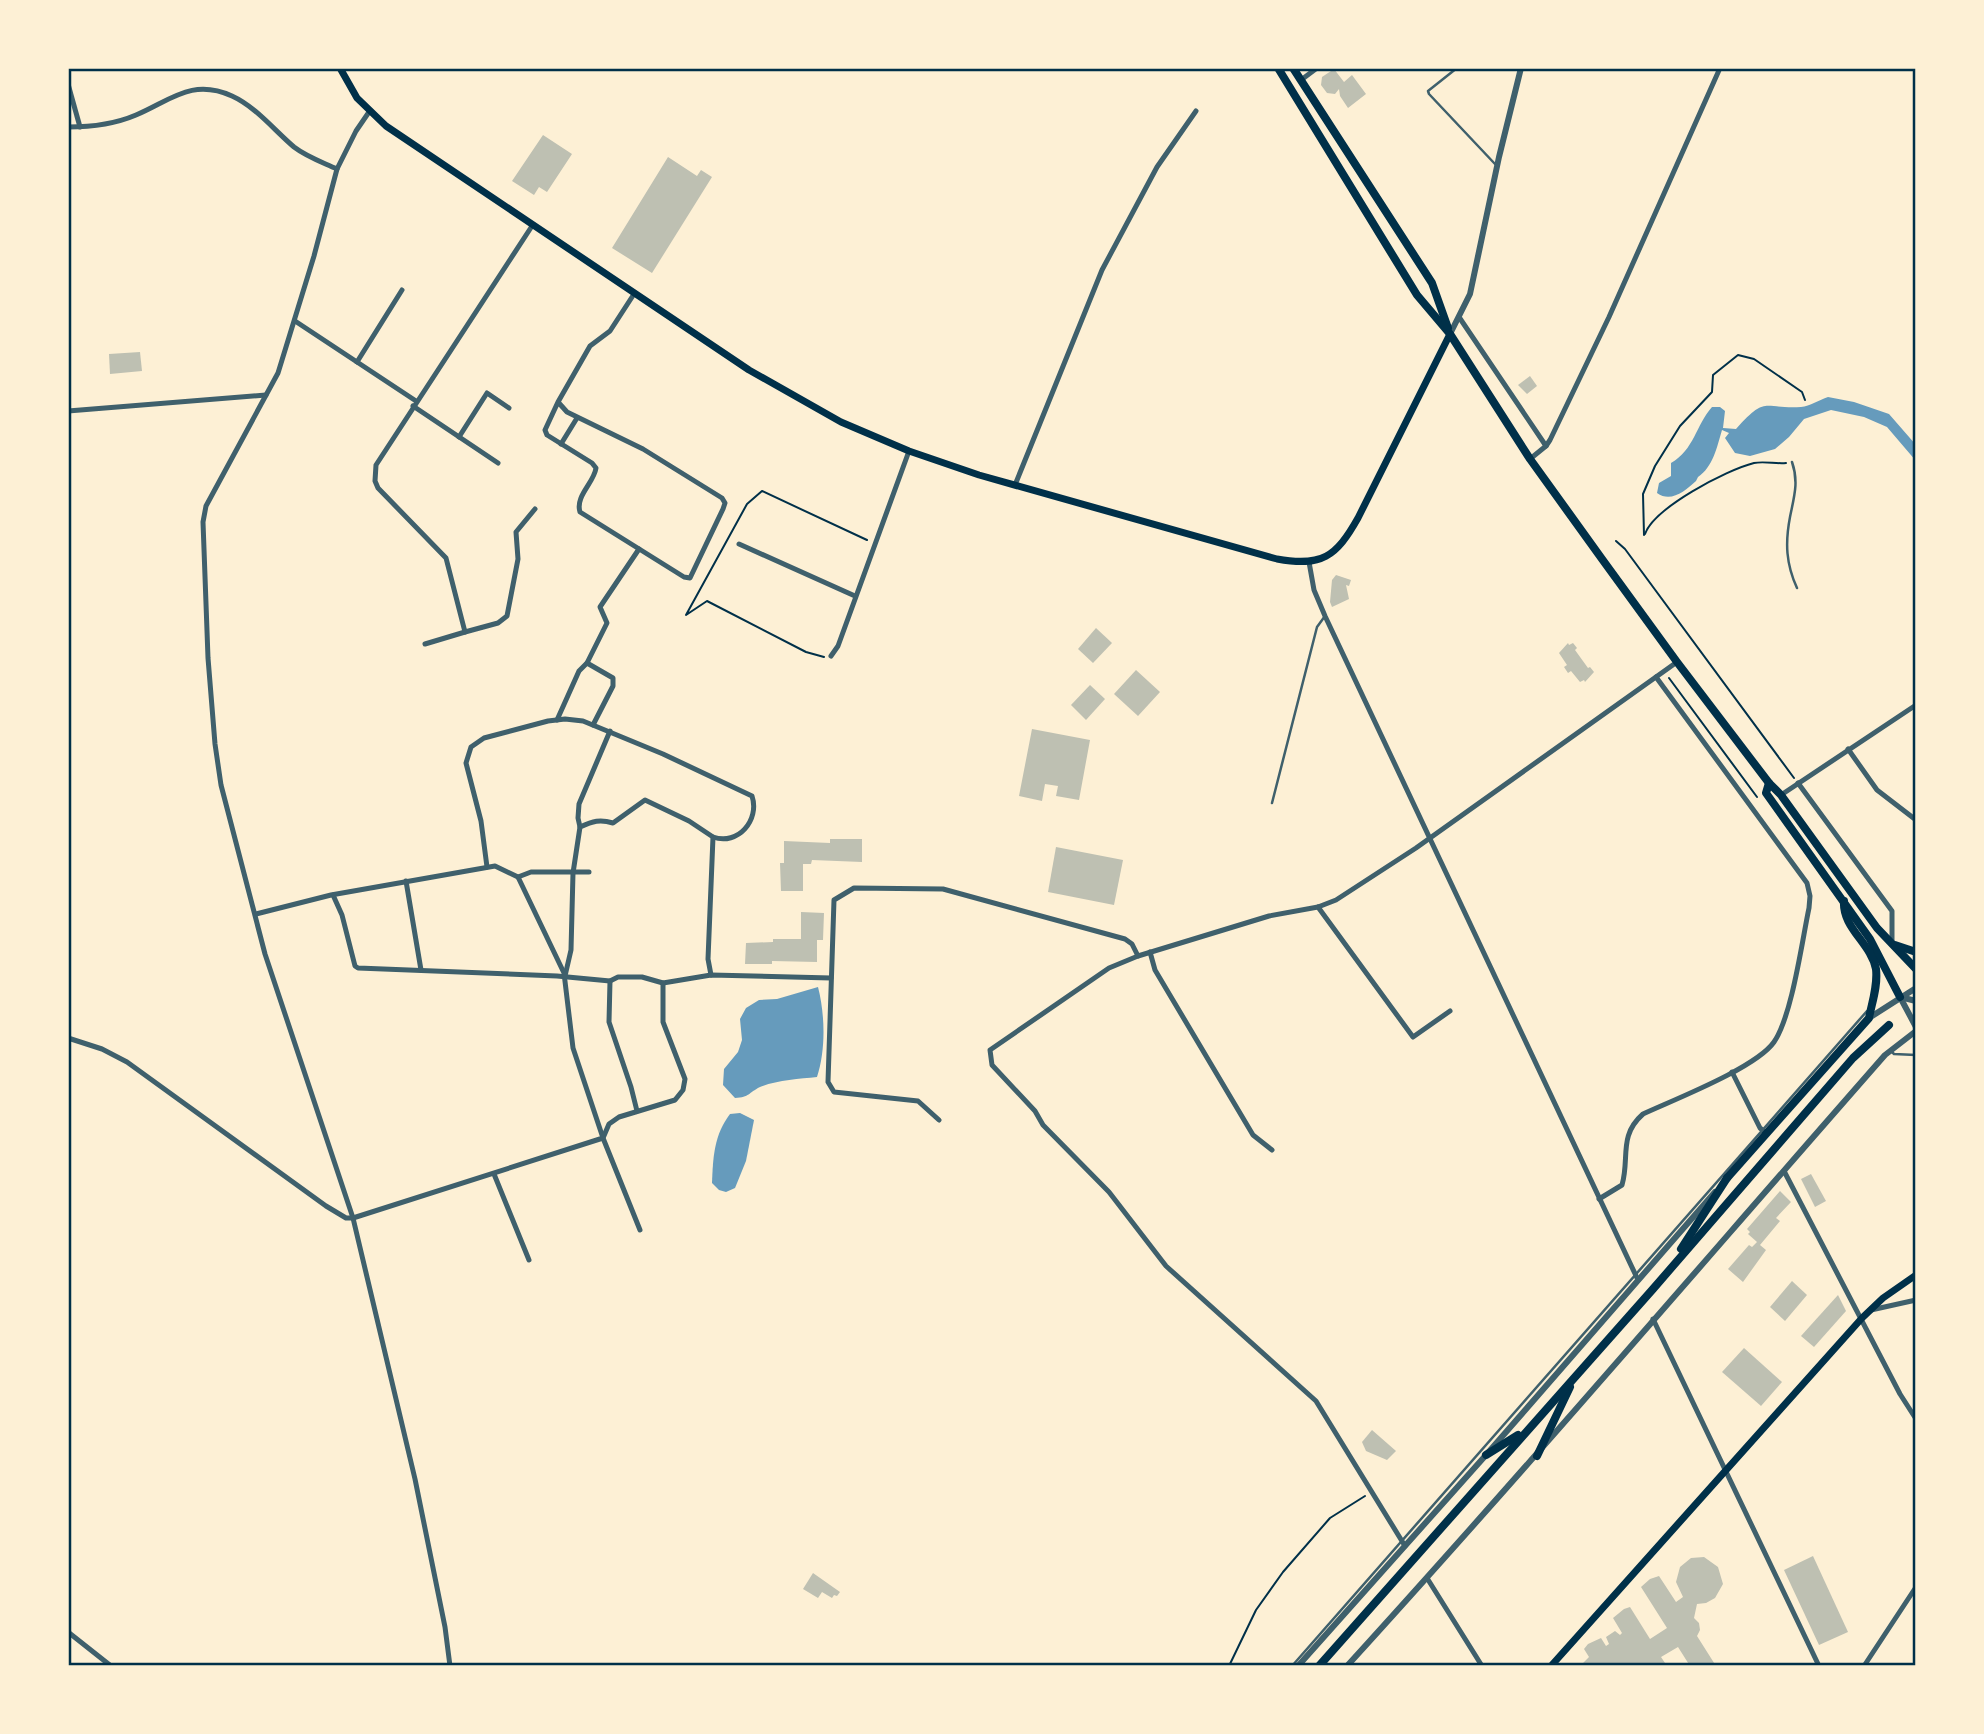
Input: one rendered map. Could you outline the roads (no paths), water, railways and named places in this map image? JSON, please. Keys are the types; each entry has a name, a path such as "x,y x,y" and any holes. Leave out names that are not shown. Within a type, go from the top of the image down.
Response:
{"main road":[{"path":"340,68 352,91 369,112 386,126 634,295 795,397 841,422 909,451 1015,485 1277,558 1309,562 1331,554 1348,535 1450,334 1432,283 1293,68"},
{"path":"1278,68 1417,295 1450,334 1530,459 1676,662 1781,795 1877,928 1916,969"},
{"path":"1769,783 1766,793 1870,939 1895,985 1897,999"},
{"path":"1653,1289 1727,1178 1764,1131 1867,1020 1876,982 1874,962 1843,914 1843,901"},
{"path":"1892,944 1916,952"},
{"path":"1319,1666 1653,1289 1853,1058 1889,1025"},
{"path":"1551,1666 1861,1318 1916,1275"},
{"path":"1537,1456 1558,1410 1585,1364"},
{"path":"1486,1455 1532,1425"}],"street":[{"path":"1301,80 1317,68"},
{"path":"1450,334 1470,294 1521,68"},
{"path":"1530,459 1546,446 1609,317 1720,68"},
{"path":"68,84 80,127"},
{"path":"68,127 114,122 135,116 186,90 206,89 232,96 246,104 295,148 337,169"},
{"path":"1015,485 1102,270 1157,167 1196,111"},
{"path":"369,112 337,169 282,364 211,495 203,522 206,627 221,785 265,954 353,1218 418,1491 450,1666"},
{"path":"465,632 446,558 378,488 375,481 376,465 414,403 533,226"},
{"path":"357,362 402,290"},
{"path":"558,402 563,410 613,434 718,495 725,503 690,578 684,577 580,512 579,501 596,474 595,465 547,435 545,430 558,402 590,346 610,331 634,295"},
{"path":"1459,317 1546,446"},
{"path":"295,321 498,463"},
{"path":"459,437 487,393 509,408"},
{"path":"68,411 266,395"},
{"path":"561,444 577,418"},
{"path":"831,656 838,646 909,451"},
{"path":"425,644 498,623 508,616 518,559 516,532 536,509"},
{"path":"738,544 855,596"},
{"path":"557,720 579,671 587,663 607,623 600,607 639,549"},
{"path":"1309,562 1314,590 1325,616 1636,1277"},
{"path":"1403,1543 1316,1401 1166,1266 1118,1202 1043,1125 1035,1111 992,1065 989,1056 994,1046 1110,968 1150,952 1269,916 1318,907 1336,900 1429,838 1676,662"},
{"path":"587,663 612,678 614,686 593,725"},
{"path":"1599,1199 1622,1185 1628,1133 1633,1122 1643,1114 1753,1061 1773,1044 1781,1027 1809,908 1807,883 1656,677"},
{"path":"1781,795 1916,705"},
{"path":"487,867 481,821 466,763 468,753 477,742 485,738 557,720 583,721 610,732 752,796 755,806 748,826 736,837 716,839 689,821 645,800 613,823 594,821 580,827"},
{"path":"565,977 571,950 573,873 580,827 579,804 610,732"},
{"path":"1848,749 1877,790 1916,820"},
{"path":"1798,783 1892,911 1892,944"},
{"path":"711,975 708,959 713,836"},
{"path":"256,914 333,895 487,867 495,866 519,877 565,977 573,1048 603,1138 640,1230"},
{"path":"519,877 531,872 589,872"},
{"path":"406,881 421,970"},
{"path":"939,1120 918,1101 834,1092 828,1082 834,900 854,888 943,889 1125,939 1132,944 1138,956"},
{"path":"333,895 342,915 355,966 372,970 421,970 610,981 618,977 642,977 663,983 711,975 831,978"},
{"path":"1318,907 1413,1037 1450,1011"},
{"path":"1150,952 1155,970 1253,1135 1272,1150"},
{"path":"610,981 609,1023 637,1111"},
{"path":"68,1038 102,1049 127,1062 326,1206 353,1218 603,1138 609,1124 619,1117 675,1100 683,1090 685,1079 663,1022 663,983"},
{"path":"1867,1020 1916,988"},
{"path":"1897,999 1916,1001"},
{"path":"1347,1666 1537,1456 1653,1319 1891,1051 1914,1031 1897,999"},
{"path":"1732,1072 1764,1131"},
{"path":"1784,1171 1900,1394 1916,1419"},
{"path":"494,1174 528,1260"},
{"path":"1298,1666 1403,1543 1486,1455 1636,1277 1727,1178"},
{"path":"1870,1310 1916,1300"},
{"path":"1653,1319 1819,1666"},
{"path":"1427,1578 1482,1666"},
{"path":"1864,1666 1916,1587"},
{"path":"68,1632 111,1666"},
{"path":"1869,1658 1872,1666"}],"lane":[{"path":"1457,68 1432,87 1428,91 1429,94 1497,166"},
{"path":"1792,463 1797,475 1796,492 1786,549 1788,567 1797,588"},
{"path":"1272,803 1317,627 1325,616"},
{"path":"1292,1666 1764,1131 1871,1005"},
{"path":"1854,1024 1867,1020"},
{"path":"1891,1051 1894,1054 1916,1055"},
{"path":"1727,1178 1734,1162"},
{"path":"1469,1465 1486,1455"}],"water":[{"path":"1828,397 1854,402 1889,414 1916,445 1916,461 1887,427 1864,417 1831,410 1804,419 1775,449 1750,456 1735,453 1725,438 1729,433 1722,430 1711,462 1696,481 1683,492 1673,496 1657,493 1659,483 1671,476 1671,463 1685,451 1712,407 1720,407 1725,411 1723,428 1736,429 1754,412 1765,406 1801,407"},
{"path":"818,987 824,1032 817,1077 774,1083 735,1098 723,1085 724,1069 738,1052 742,1040 740,1019 746,1008 759,1000 777,999"},
{"path":"740,1113 754,1120 746,1161 735,1188 726,1192 719,1190 712,1183 715,1147 730,1114"}]}
